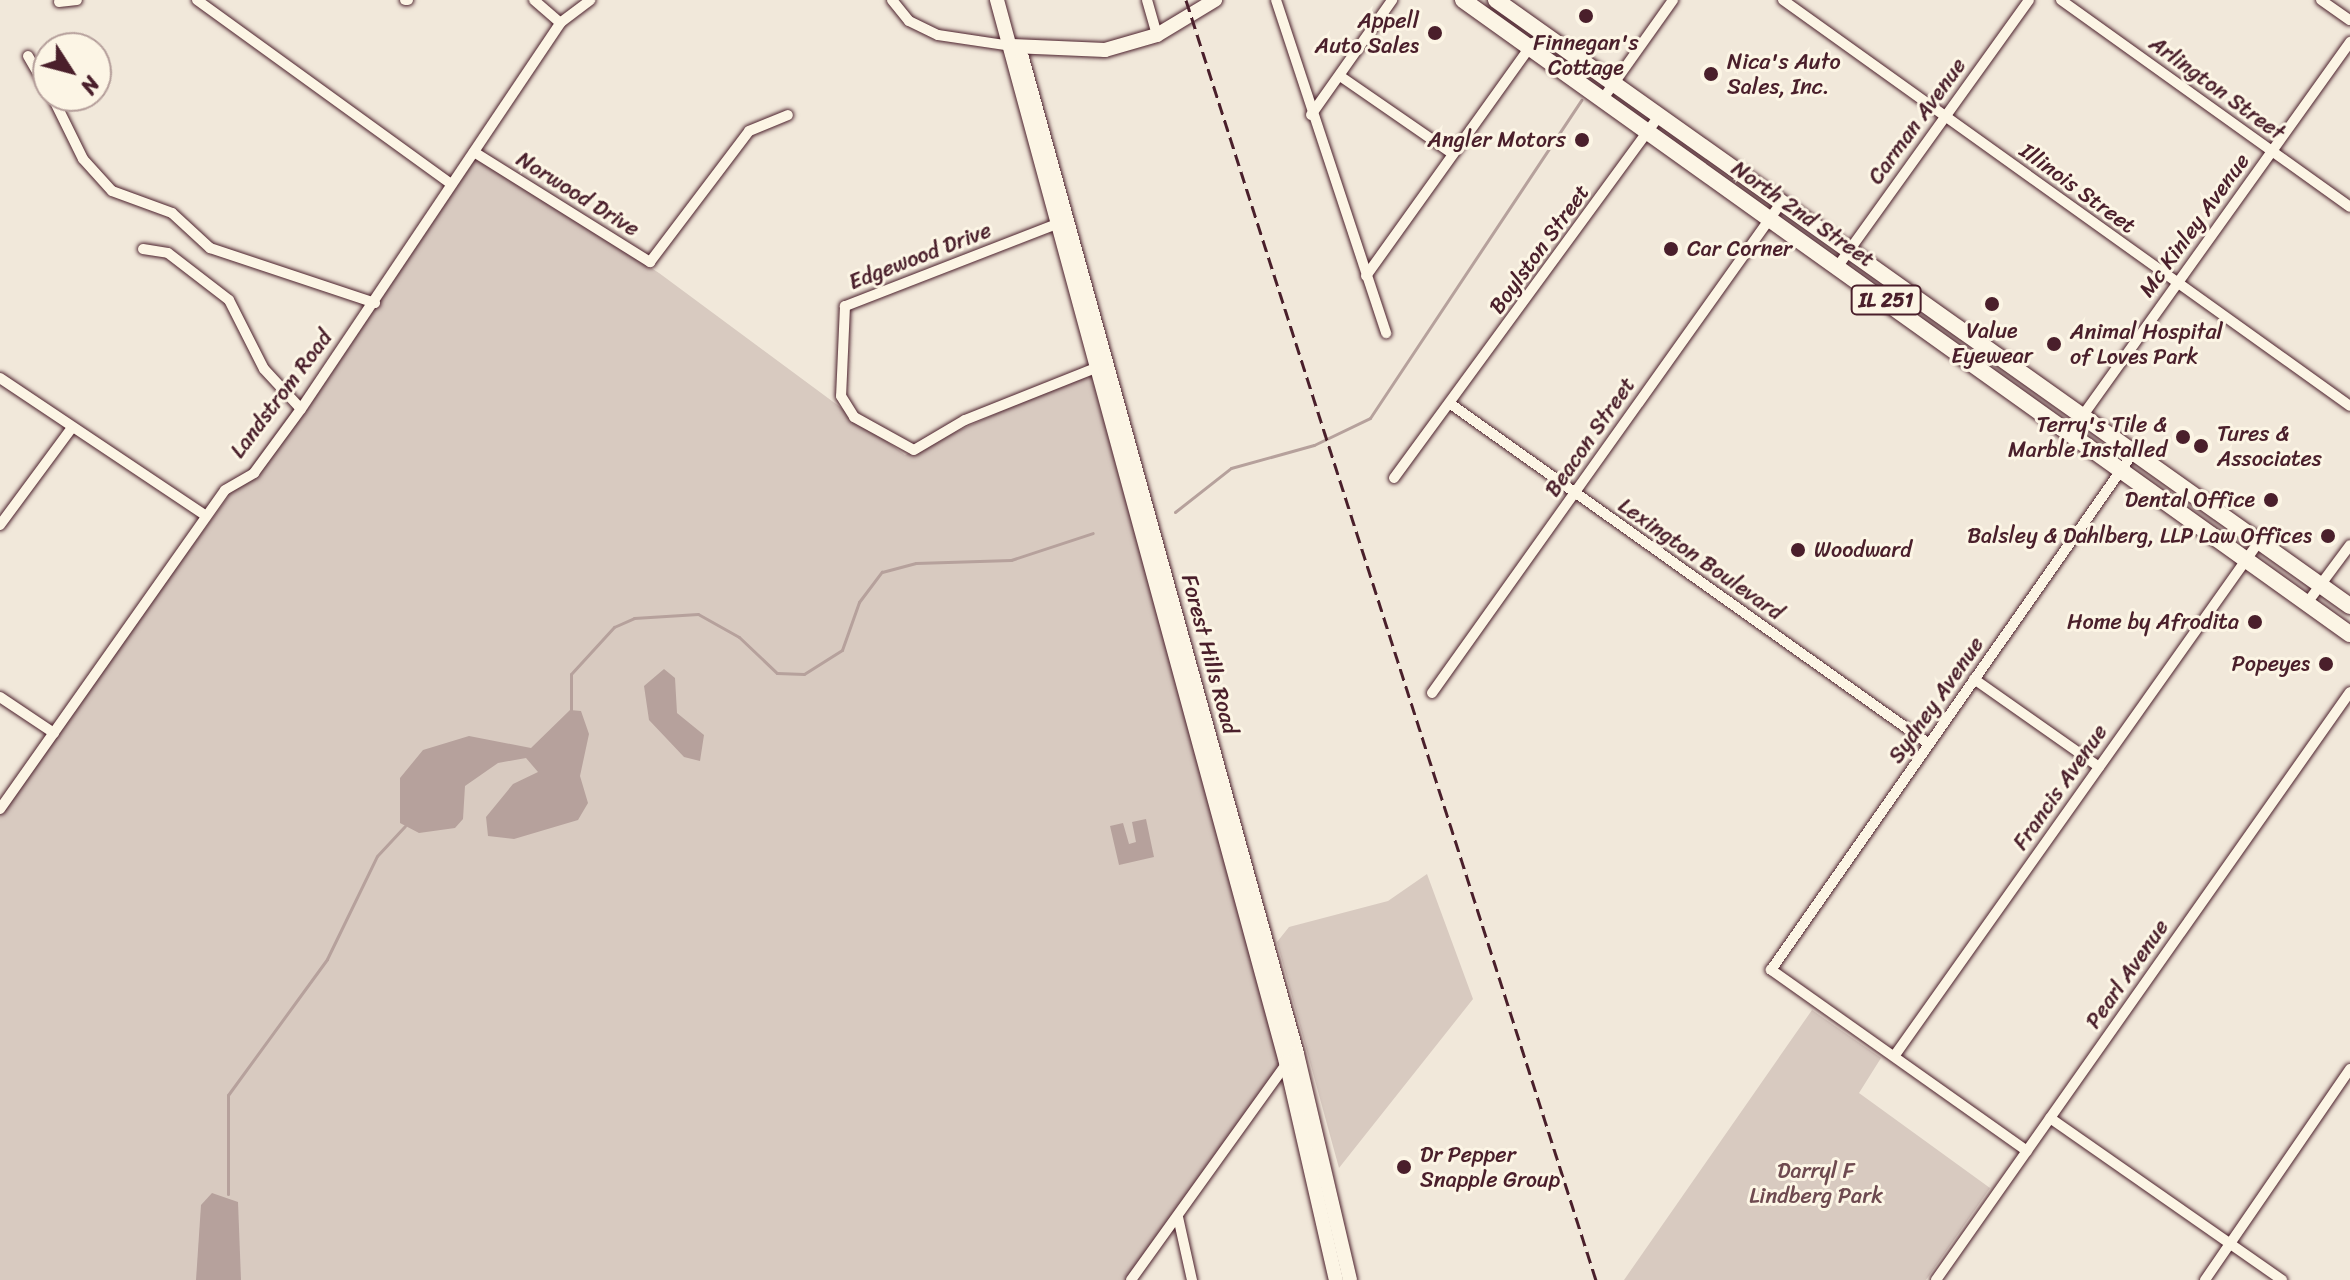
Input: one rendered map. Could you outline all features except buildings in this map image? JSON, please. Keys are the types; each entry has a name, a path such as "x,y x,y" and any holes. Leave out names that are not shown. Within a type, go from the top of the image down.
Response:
{"main road":[{"name":"North 2nd Street","path":"1463,0 1770,218 1843,259 2082,417 2350,606"},
{"name":"North 2nd Street","path":"1496,0 1781,203 1843,259 2071,432 2350,634"}],"street":[{"path":"59,2 77,0"},
{"path":"197,0 450,183"},
{"path":"534,0 560,23"},
{"name":"Landstrom Road","path":"0,809 225,490 254,473 301,409 375,303 404,247 474,152 560,23 590,0"},
{"path":"893,0 909,21 938,35 1012,46 1105,50 1157,35 1215,0"},
{"name":"Forest Hills Road","path":"997,0 1012,46 1011,68 1062,222 1292,1058 1333,1236 1350,1280"},
{"path":"1147,0 1157,35"},
{"path":"1276,0 1311,115 1386,333"},
{"path":"1311,115 1392,0"},
{"path":"1602,100 1673,0"},
{"name":"Illinois Street","path":"1783,0 2350,406"},
{"name":"Carman Avenue","path":"1843,259 2029,0"},
{"name":"Arlington Street","path":"2061,0 2350,207"},
{"path":"2321,0 2350,20"},
{"path":"1366,276 1541,31"},
{"name":"Mc Kinley Avenue","path":"2071,432 2350,42"},
{"path":"28,56 32,63"},
{"path":"1340,76 1453,154"},
{"path":"60,112 83,159 112,191 172,213 210,248 375,303"},
{"name":"Norwood Drive","path":"474,152 650,262 749,131 788,115"},
{"name":"Boylston Street","path":"1394,478 1452,405 1659,116"},
{"name":"Beacon Street","path":"1432,693 1781,203"},
{"name":"Edgewood Drive","path":"1062,222 845,306 841,396 854,417 914,450 965,420 1101,366"},
{"path":"143,249 168,253 229,300 264,369 301,409"},
{"path":"0,378 71,429 206,516"},
{"name":"Lexington Boulevard","path":"1452,405 1929,744"},
{"path":"0,525 71,429"},
{"name":"Sydney Avenue","path":"1895,1055 1771,970 2133,453"},
{"name":"Francis Avenue","path":"1895,1055 2258,543"},
{"path":"2307,603 2350,545"},
{"path":"1974,679 2099,767"},
{"name":"Pearl Avenue","path":"1936,1280 2350,692"},
{"path":"0,697 54,733"},
{"path":"1895,1055 2027,1151"},
{"path":"1131,1280 1292,1058"},
{"path":"2205,1280 2350,1069"},
{"path":"2050,1118 2282,1280"},
{"path":"1178,1217 1192,1280"},
{"name":"Forest Hills Road","path":"1333,1236 1336,1280"}],"green space":[{"path":"478,155 659,273 905,455 1090,371 1281,1065 1128,1280 0,1280 0,809"},
{"path":"1427,874 1473,999 1339,1168 1277,942 1289,927 1388,901"},
{"name":"Darryl F Lindberg Park","path":"1812,1010 1881,1058 1859,1093 1990,1188 1926,1280 1624,1280"}],"shaded area":[{"path":"664,669 675,678 677,713 704,735 700,761 684,757 649,720 644,686"},
{"path":"570,710 581,711 589,734 580,776 588,803 578,820 514,839 488,836 486,817 513,784 538,772 526,758 498,763 465,786 463,819 455,828 419,833 400,823 400,778 423,750 469,736 531,748"},
{"path":"1146,819 1154,857 1119,865 1110,826 1123,823 1129,844 1136,842 1132,822"},
{"path":"212,1193 238,1202 241,1280 196,1280 201,1205"}],"waterway":[{"path":"1175,512 1231,468 1314,445 1370,418 1581,100"},
{"path":"571,712 571,674 614,627 634,618 698,614 739,637 777,673 804,674 842,650 859,602 882,572 916,563 1011,560 1093,533"},
{"path":"228,1194 228,1095 327,959 377,856 405,826"}],"railway":[{"path":"1186,0 1596,1280"}],"place":[{"name":"Finnegan's Cottage","path":"1586,16"},
{"name":"Appell Auto Sales","path":"1435,33"},
{"name":"Nica's Auto Sales, Inc.","path":"1711,74"},
{"name":"Angler Motors","path":"1582,140"},
{"name":"Car Corner","path":"1671,249"},
{"name":"Value Eyewear","path":"1992,304"},
{"name":"Animal Hospital of Loves Park","path":"2054,344"},
{"name":"Terry's Tile & Marble Installed","path":"2183,437"},
{"name":"Tures & Associates","path":"2201,446"},
{"name":"Dental Office","path":"2271,500"},
{"name":"Balsley & Dahlberg, LLP Law Offices","path":"2328,536"},
{"name":"Woodward","path":"1798,550"},
{"name":"Home by Afrodita","path":"2255,622"},
{"name":"Popeyes","path":"2326,664"},
{"name":"Dr Pepper Snapple Group","path":"1404,1167"}]}
